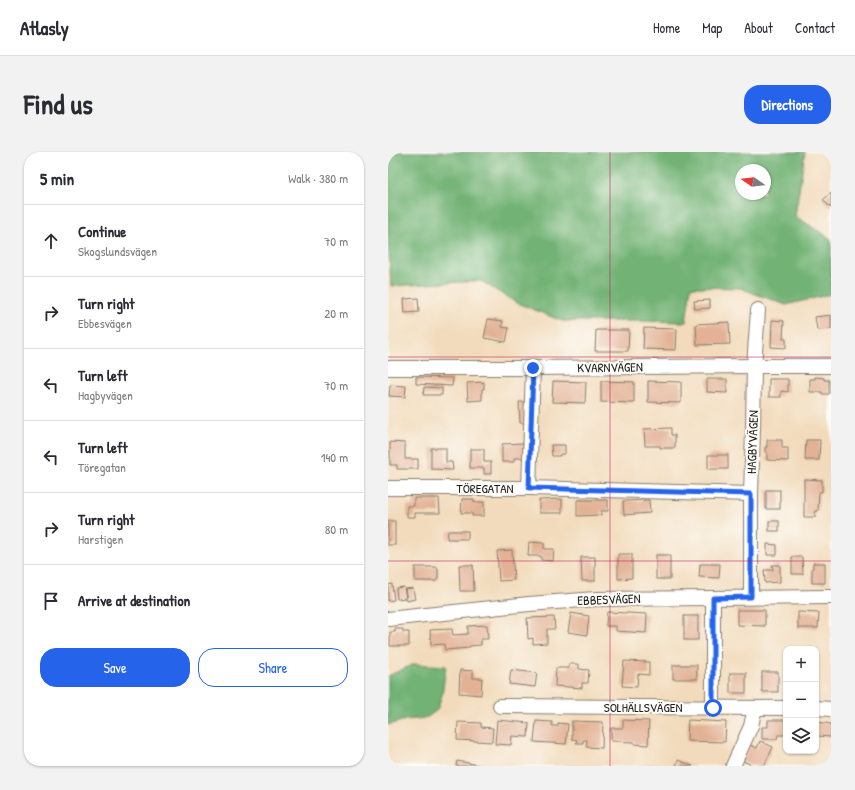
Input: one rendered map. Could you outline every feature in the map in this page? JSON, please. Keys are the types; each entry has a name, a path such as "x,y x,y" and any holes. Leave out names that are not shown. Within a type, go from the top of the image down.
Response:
{"street":[{"name":"HAGBYVÄGEN","path":"751,597 751,494 754,366 758,310"},
{"name":"KVARNVÄGEN","path":"388,368 831,366"},
{"path":"529,488 533,368"},
{"name":"TÖREGATAN","path":"388,488 529,488 751,494"},
{"name":"EBBESVÄGEN","path":"388,619 596,598 831,597"},
{"path":"713,598 713,708"},
{"name":"SOLHÄLLSVÄGEN","path":"500,706 783,708"},
{"path":"733,766 751,726 754,708"},
{"path":"819,708 831,709"}],"green space":[{"path":"388,152 805,152 795,216 831,239 831,294 786,305 740,288 691,287 686,322 562,321 515,302 481,281 391,286 388,236"},
{"path":"414,664 446,666 442,695 437,710 426,718 405,720 388,725 388,676"}],"building":[{"path":"831,193 831,208 823,200"},
{"path":"418,298 419,312 405,313 404,299"},
{"path":"710,300 710,308 695,309 694,301"},
{"path":"831,315 831,329 817,330 815,317"},
{"path":"488,319 503,321 502,327 509,328 506,342 484,338"},
{"path":"772,320 784,321 783,339 786,339 786,348 771,347"},
{"path":"729,322 730,344 697,345 696,324"},
{"path":"644,328 677,329 676,350 643,349"},
{"path":"596,330 629,330 628,351 595,351"},
{"path":"416,377 453,378 452,386 416,384"},
{"path":"815,377 829,380 829,394 822,394 822,392 810,392 810,379 815,379"},
{"path":"707,379 727,379 727,393 707,392"},
{"path":"769,379 788,379 788,392 781,391 781,397 769,397"},
{"path":"553,381 586,382 585,403 552,402"},
{"path":"601,381 634,382 634,403 601,402"},
{"path":"648,381 681,382 681,403 648,402"},
{"path":"484,382 484,389 482,389 482,400 468,401 467,383"},
{"path":"390,385 406,386 405,397 389,396"},
{"path":"424,387 442,388 442,395 423,395"},
{"path":"519,402 526,402 527,423 520,423"},
{"path":"671,428 671,435 675,435 675,448 645,446 644,429"},
{"path":"767,440 782,440 782,448 788,448 788,461 767,460 767,452 765,452 765,447 767,447"},
{"path":"806,440 820,440 819,460 805,460"},
{"path":"390,442 405,443 405,459 418,459 418,469 397,469 397,465 390,465"},
{"path":"523,443 523,458 514,458 514,462 502,462 502,444"},
{"path":"551,445 565,445 565,454 560,454 560,456 552,456"},
{"path":"431,448 446,448 446,462 452,462 453,470 431,469"},
{"path":"470,449 484,449 484,462 491,462 491,474 484,474 484,468 470,468"},
{"path":"708,455 728,455 728,469 708,469"},
{"path":"804,479 822,480 822,492 819,492 818,511 815,511 815,517 804,517"},
{"path":"766,490 780,490 780,509 766,509"},
{"path":"414,498 439,498 440,513 415,513 415,517 407,517 407,506 414,506"},
{"path":"462,499 474,499 474,502 484,502 484,516 472,516 472,513 461,513"},
{"path":"562,499 562,513 539,513 539,500"},
{"path":"577,500 608,500 608,511 601,511 601,515 577,516"},
{"path":"649,500 650,513 624,515 623,501"},
{"path":"388,521 395,521 395,545 388,545"},
{"path":"769,521 779,521 779,531 769,531"},
{"path":"448,531 468,531 468,539 447,539"},
{"path":"529,542 544,543 544,549 554,549 553,561 541,560 541,556 528,556"},
{"path":"767,544 777,545 777,555 767,555"},
{"path":"512,550 514,580 499,581 497,551"},
{"path":"618,554 632,554 632,578 618,579"},
{"path":"656,555 670,555 670,579 656,579"},
{"path":"581,557 595,557 595,581 582,581"},
{"path":"792,557 802,557 803,574 792,574"},
{"path":"813,563 825,563 825,583 812,583"},
{"path":"700,564 720,564 719,578 699,577"},
{"path":"459,565 473,565 474,591 460,591"},
{"path":"772,565 780,565 780,582 765,583 764,570 773,570"},
{"path":"415,567 436,567 438,569 438,578 436,581 415,581"},
{"path":"392,584 394,600 388,601 388,585"},
{"path":"404,587 406,598 397,599 396,588"},
{"path":"413,588 415,599 407,601 405,589"},
{"path":"737,610 765,610 765,626 737,625"},
{"path":"607,612 647,614 646,633 616,631 616,626 606,626"},
{"path":"798,612 819,613 818,628 798,628"},
{"path":"571,613 589,616 587,635 568,632"},
{"path":"684,616 698,616 698,640 684,640"},
{"path":"554,617 555,629 547,629 547,643 533,644 533,638 528,639 527,618"},
{"path":"487,625 488,639 481,639 481,645 469,646 469,648 445,650 444,644 431,645 430,630 452,629 453,635 468,634 468,626"},
{"path":"395,629 403,629 403,632 409,632 409,646 390,646 390,632 395,632"},
{"path":"624,661 649,662 649,675 638,674 637,687 622,686"},
{"path":"569,664 579,664 579,669 589,670 588,683 582,683 582,688 555,686 556,668 569,668"},
{"path":"673,665 697,665 697,679 673,679"},
{"path":"460,670 473,671 473,678 482,678 481,695 459,693"},
{"path":"511,670 537,673 535,687 509,684"},
{"path":"762,672 778,672 778,692 762,692"},
{"path":"730,673 746,673 746,693 730,693"},
{"path":"497,720 529,723 528,737 512,736 511,745 495,744"},
{"path":"623,720 649,721 648,745 634,744 634,742 611,741 611,728 623,728"},
{"path":"688,720 726,722 725,742 687,741"},
{"path":"768,720 783,720 783,735 778,735 777,739 762,739 762,727 768,727"},
{"path":"536,721 552,722 552,726 558,726 558,723 568,724 566,744 534,742"},
{"path":"572,721 603,722 602,748 586,747 587,740 583,740 583,743 576,743 577,740 572,739"},
{"path":"458,722 481,723 481,727 493,728 492,742 457,740"},
{"path":"819,722 831,724 831,737 819,736"},
{"path":"760,741 773,747 764,766 754,766 743,761 750,745 757,748"},
{"path":"678,760 693,766 676,766"},
{"path":"457,761 479,765 479,766 456,766"}],"route":[{"path":"533,368 529,488 751,494 751,597 713,598 713,708"}]}
